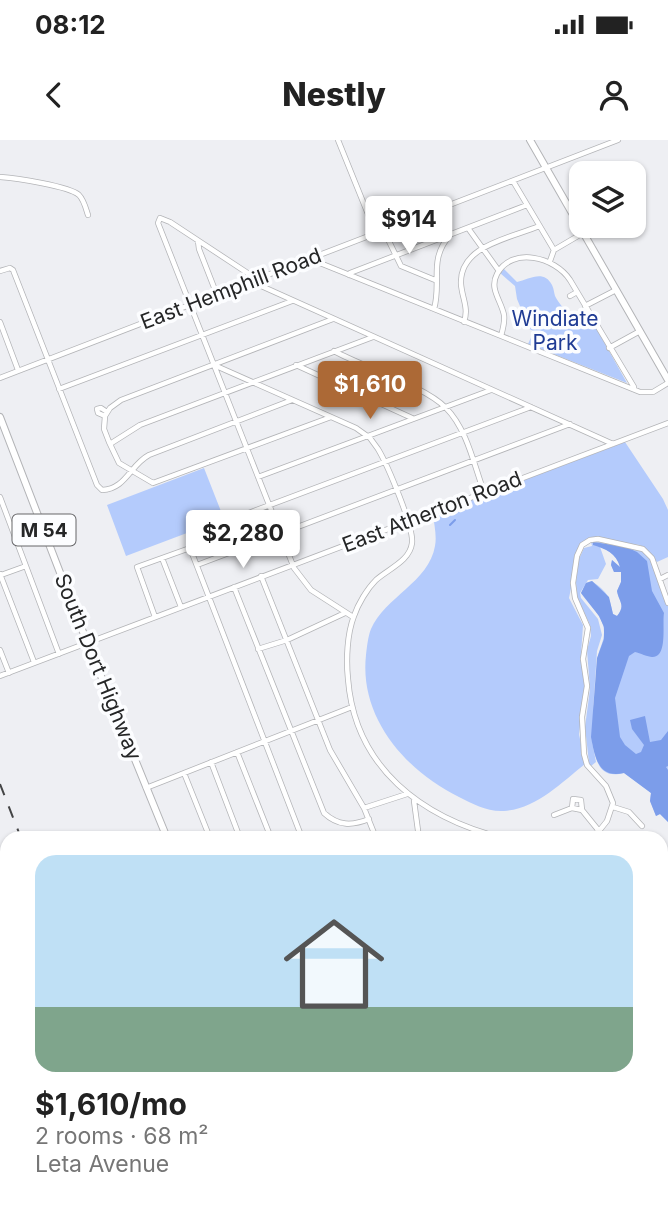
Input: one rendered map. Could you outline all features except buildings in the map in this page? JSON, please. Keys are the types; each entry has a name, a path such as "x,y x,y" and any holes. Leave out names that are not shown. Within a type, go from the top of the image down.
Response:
{"main road":[{"path":"531,141 569,208"},
{"path":"586,238 668,381"},
{"name":"South Dort Highway","path":"0,417 164,831"}],"street":[{"path":"338,140 376,234"},
{"path":"531,141 539,140"},
{"name":"East Hemphill Road","path":"0,378 546,168 609,141 618,140"},
{"path":"0,177 73,191 82,199 88,215"},
{"path":"513,180 554,250"},
{"path":"349,275 527,205"},
{"path":"353,617 311,590 298,577 292,565 158,223 160,218 163,217 249,274 259,285 613,444"},
{"path":"464,321 467,312 462,291 462,271 472,255 539,226"},
{"path":"468,228 499,271"},
{"path":"384,231 395,256 404,268 436,281"},
{"path":"434,309 438,295 438,257 450,234"},
{"path":"550,261 554,250 574,238"},
{"path":"198,242 217,295"},
{"path":"501,336 505,320 494,284 499,271 509,263 526,258 550,261 566,274 634,388"},
{"path":"310,259 647,393 653,392 668,381"},
{"path":"0,271 10,268 97,485 102,490 123,482 140,461 149,455 292,400"},
{"path":"585,306 616,289"},
{"path":"570,296 577,292"},
{"path":"59,389 292,300"},
{"path":"331,417 158,482 149,482 117,460 104,429 106,414 121,400 334,319"},
{"path":"0,322 18,370"},
{"path":"609,348 639,331"},
{"path":"110,444 134,428 373,336"},
{"path":"334,351 430,396 445,407 462,433 484,492"},
{"path":"213,364 367,436 386,462 412,539 409,553 374,582 353,617 347,666 352,707 371,752 407,794 474,831"},
{"path":"296,365 413,419"},
{"path":"258,477 491,389"},
{"path":"246,514 532,407"},
{"name":"East Atherton Road","path":"0,676 668,423"},
{"path":"197,565 571,424"},
{"path":"0,498 59,654"},
{"path":"572,808 571,801 575,798 582,801 582,810 598,831 607,821 613,807 611,795 587,765 584,754 582,717 587,686 583,659 588,633 573,583 582,545 593,539 643,549 652,558 668,603"},
{"path":"155,617 137,568 190,548 299,831"},
{"path":"162,558 181,607"},
{"path":"26,566 0,575 34,662"},
{"path":"660,579 668,575"},
{"path":"261,576 337,766 364,808 373,831"},
{"path":"234,587 321,808 329,818 337,822 354,825 369,820"},
{"path":"258,649 287,640 346,613"},
{"path":"0,650 9,673"},
{"path":"146,788 352,707"},
{"path":"237,752 268,831"},
{"path":"211,762 237,831"},
{"path":"184,773 207,831"},
{"path":"364,808 407,794"},
{"path":"414,800 418,831"},
{"path":"613,807 629,812 642,826"},
{"path":"554,815 572,808 582,810"},
{"path":"333,831 337,822"}],"green space":[{"name":"Windiate Park","path":"504,269 517,282 536,276 545,277 552,285 559,302 573,319 586,310 627,383 528,344 534,331 520,325 525,318 515,286 500,273"},
{"path":"625,442 668,510 668,557 657,562 640,545 623,543 650,557 668,606 668,822 660,814 656,816 650,801 651,793 624,773 608,773 603,770 596,759 591,736 596,762 591,766 589,763 585,727 590,689 587,650 591,636 590,625 577,597 576,582 579,559 584,548 592,546 591,542 579,550 569,598 583,625 581,655 585,686 579,734 585,764 537,800 516,809 498,811 475,805 440,786 421,773 390,740 378,721 370,700 366,678 368,638 378,618 416,580 431,559 436,542 433,514","holes":["600,547 610,552 620,567 612,560 614,572 621,572 617,591 621,606 617,616 613,614 605,592 592,581 586,583 588,580 598,579 606,564","585,584 581,593 599,616 604,630 597,662 593,711 597,651 602,635 598,619 581,598 580,593"]},
{"path":"204,468 224,519 126,556 107,505"}],"shaded area":[{"path":"593,542 626,547 647,561 652,591 664,613 660,652 652,657 635,652 629,656 615,698 620,737 636,754 641,752 644,745 632,729 630,720 645,716 650,742 661,740 668,731 668,822 660,814 656,816 650,801 651,793 624,773 608,773 603,770 594,752 591,737 597,658 604,639 604,627 581,593 586,583 592,581 609,597 613,614 617,616 621,606 617,591 621,572 614,572 611,565 612,560 620,567 616,558 610,552 593,545"}],"waterway":[{"path":"450,525 455,520"}],"railway":[{"path":"0,784 18,831"}]}
